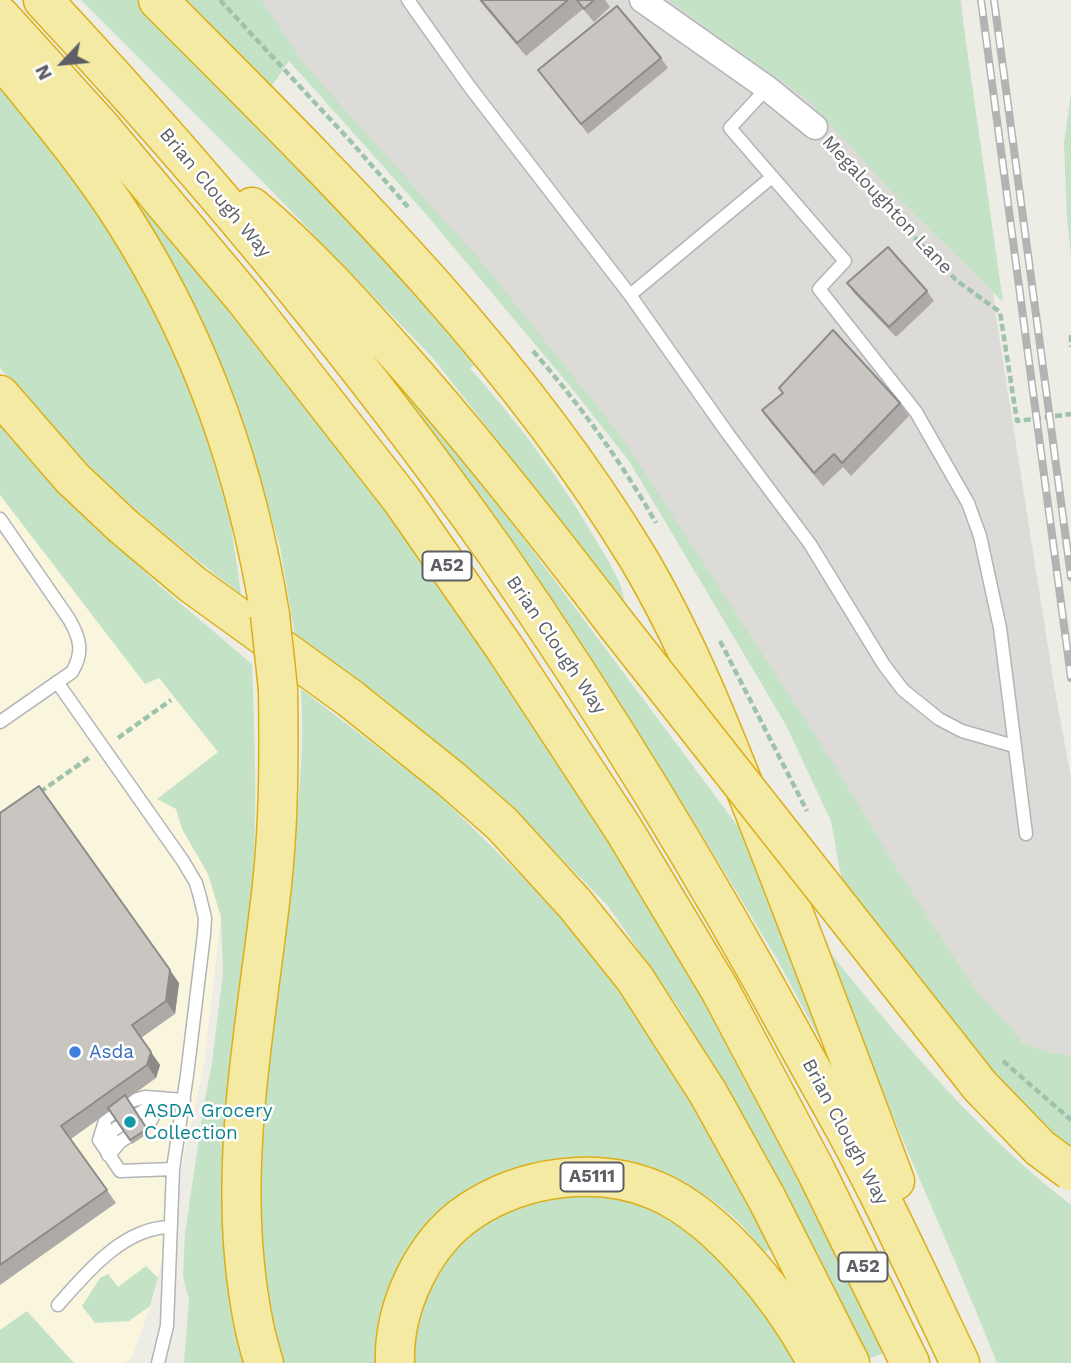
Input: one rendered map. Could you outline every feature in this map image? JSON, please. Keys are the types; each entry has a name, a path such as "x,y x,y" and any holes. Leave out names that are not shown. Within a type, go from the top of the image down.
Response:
{"highway":[{"name":"Brian Clough Way","path":"43,0 170,139 288,281 393,414 495,552 616,735 706,881 866,1168 961,1363"},
{"path":"158,0 332,175 500,365 554,432 638,560 676,629 714,710 844,1045 961,1363"},
{"name":"A52","path":"0,16 99,125 251,308 401,499 504,647 624,830 720,990 816,1171 910,1363"},
{"path":"0,57 86,164 139,244 177,314 220,416 243,484 262,565 278,689 279,786 272,881 243,1121 240,1185 245,1270 254,1327 264,1363"},
{"path":"170,139 278,229 344,294 519,496 616,624 980,1086 1040,1148 1071,1171"},
{"path":"0,396 72,478 123,526 192,584 351,699 451,779 502,824 575,904 649,998 708,1093 790,1242 850,1363"},
{"name":"A5111","path":"395,1363 397,1326 408,1294 428,1254 448,1230 469,1212 504,1195 541,1182 580,1177 631,1182 680,1203 716,1232 741,1257 778,1301 817,1363"}],"street":[{"name":"Megaloughton Lane","path":"642,0 767,88 816,127"}],"lane":[{"path":"408,0 469,86 630,295 728,435 810,544 884,665 903,690 939,719 971,734 1014,746"},
{"path":"767,88 730,128 845,261 819,289 916,412 968,503 980,536 1000,628 1026,834"},
{"path":"630,295 772,177"},
{"path":"0,519 78,634 81,645 72,672 0,722"},
{"path":"57,682 183,861 196,883 205,918 184,1100 173,1169 167,1326 159,1363"},
{"path":"173,1169 120,1171 99,1140 106,1118 131,1101 145,1097 184,1100"},
{"path":"108,1155 120,1142 150,1122 163,1098"},
{"path":"58,1305 90,1269 133,1236 155,1227 171,1227"}],"path":[{"name":"Megaloughton Lane","path":"816,127 891,213 956,280 1000,312 1017,421 1071,414"},
{"path":"1071,335 1071,346"}],"shaded area":[{"path":"245,0 961,0 996,317 1071,778 1071,1056 1048,1052 969,1026 865,892 786,725 621,436"},
{"path":"0,468 224,753 224,889 204,1065 154,1296 131,1359 123,1363 0,1363"}],"green space":[{"path":"81,0 138,0 352,224 474,365 470,368 554,474 610,564 621,587 625,604 433,358 268,187"},
{"path":"186,0 261,0 304,64 485,266 621,436 835,766 903,879 976,991 1011,1027 1022,1043 1071,1056 1071,1150 991,1070 842,882 831,821 786,725 629,461 425,213 289,61 271,87"},
{"path":"668,0 960,0 1003,302 894,194 809,101"},
{"path":"0,87 49,144 108,225 153,303 205,418 229,511 241,594 157,528 97,474 52,428 0,367"},
{"path":"1071,93 1071,256 1064,143"},
{"path":"144,207 271,359 389,514 545,739 723,1032 886,1352 866,1360 683,1014 608,906 520,816 381,696 296,642 280,547 251,447 230,391 136,214"},
{"path":"398,386 409,388 444,432 757,852 849,1094 777,959 701,833 584,651 396,393"},
{"path":"0,426 83,513 161,587 252,664 255,844 226,1134 224,1191 225,1248 232,1305 245,1363 184,1363 189,1300 183,1276 185,1234 223,973 221,917 208,874 182,829 176,809 157,799 218,752 159,678 145,684 0,495"},
{"path":"301,689 437,793 555,909 648,1029 716,1142 771,1249 764,1252 732,1216 694,1188 673,1177 630,1162 607,1158 559,1158 543,1161 498,1176 378,1363 283,1363 270,1315 265,1282 261,1233 261,1137 264,1089 294,848 302,729"},
{"path":"831,954 944,1087 1037,1178 1071,1205 1071,1363 997,1363 869,1058"},
{"path":"567,1191 648,1203 687,1226 742,1278 797,1363 414,1363 419,1317 428,1294 439,1272 470,1233 509,1207"},
{"path":"146,1266 158,1278 150,1306 129,1321 95,1323 82,1306 100,1278 108,1274 118,1287"},
{"path":"27,1311 74,1363 0,1363 0,1330"}],"building":[{"path":"481,0 568,0 517,43"},
{"path":"577,0 594,0 584,9"},
{"path":"617,6 661,58 581,124 538,70"},
{"path":"888,247 927,291 889,327 847,283"},
{"path":"833,330 900,403 842,463 834,454 814,473 762,410 783,393 779,388"},
{"name":"Asda","path":"39,786 170,970 166,1001 132,1025 151,1052 147,1065 61,1126 107,1190 0,1265 0,813"},
{"name":"ASDA Grocery Collection","path":"125,1095 147,1129 130,1140 108,1108"}],"railway":[{"path":"981,0 1071,678"},
{"path":"994,0 1071,577"}],"place":[{"name":"Asda","path":"75,1052"},
{"name":"ASDA Grocery Collection","path":"130,1122"}]}
